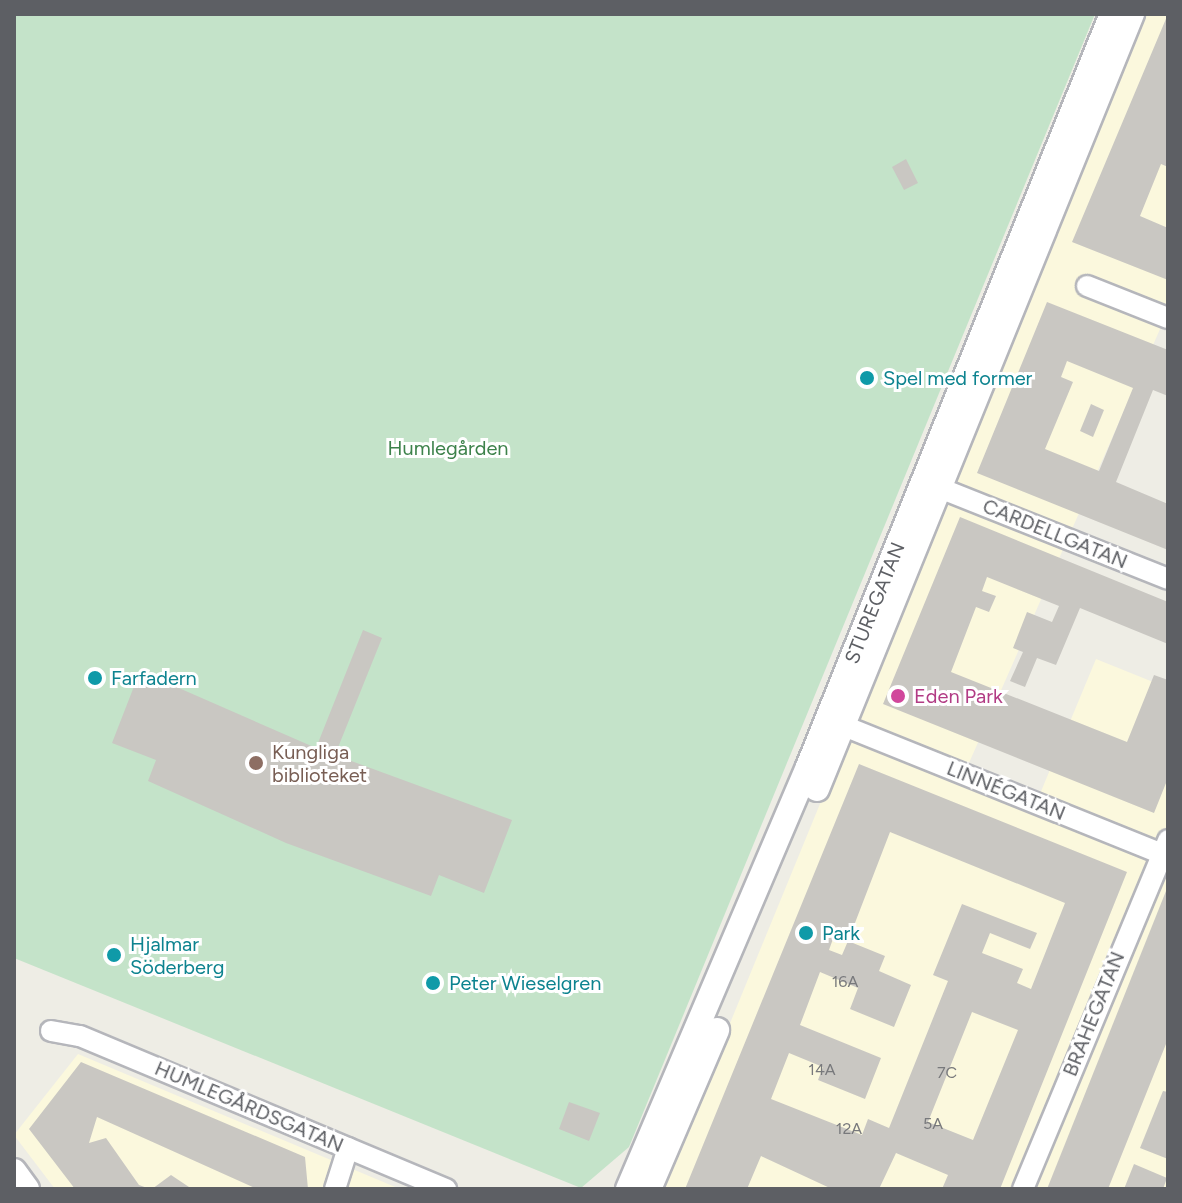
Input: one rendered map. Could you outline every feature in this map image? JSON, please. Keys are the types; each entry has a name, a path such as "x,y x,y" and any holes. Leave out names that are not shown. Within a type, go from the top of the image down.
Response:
{"street":[{"name":"STUREGATAN","path":"628,1189 808,767 1112,14"},
{"name":"STUREGATAN","path":"649,1189 942,489 1132,14"},
{"path":"1087,286 1168,318"},
{"name":"CARDELLGATAN","path":"942,489 1168,579"},
{"name":"LINNÉGATAN","path":"844,726 1165,849"},
{"name":"BRAHEGATAN","path":"1023,1189 1165,849"},
{"name":"HUMLEGÅRDSGATAN","path":"51,1031 446,1189"},
{"path":"335,1189 348,1148"},
{"path":"14,1171 27,1189"}],"shaded area":[{"path":"1144,14 1168,14 1168,311 965,772 1037,801 1096,659 1168,688 1168,1189 662,1189"},
{"path":"78,1054 400,1189 55,1189 14,1135"}],"green space":[{"name":"Humlegården","path":"14,14 1095,14 629,1147 581,1188 14,958"}],"building":[{"path":"1168,14 1168,167 1161,164 1140,216 1168,228 1168,280 1072,242"},
{"path":"906,159 918,183 904,190 892,167"},
{"path":"1047,302 1168,350 1168,396 1153,390 1116,482 1168,504 1168,550 977,473","holes":["1067,361 1133,388 1099,471 1045,449 1073,382 1061,377"]},
{"path":"1091,404 1104,410 1093,437 1080,431"},
{"path":"960,517 1168,602 1168,644 1080,608 1056,665 1037,658 1025,687 1010,681 1023,652 1013,648 1027,612 1052,622 1059,606 987,577 982,591 996,596 989,612 976,607 951,672 1127,742 1154,675 1168,680 1168,778 1154,813 883,704"},
{"name":"Kungliga biblioteket","path":"363,630 382,638 335,755 512,820 484,893 439,875 431,896 286,843 148,781 156,760 112,743 140,671 316,748"},
{"path":"859,764 1127,872 1000,1189 942,1189 948,1175 896,1153 879,1189 832,1189 761,1156 747,1189 685,1189","holes":["890,832 1065,903 1031,989 1017,983 1023,969 982,953 990,933 1030,949 1037,933 962,904 933,975 948,981 889,1128 868,1119 862,1135 771,1099 789,1053 823,1067 818,1080 865,1099 881,1058 800,1025 820,972 858,988 850,1009 894,1027 911,985 879,971 885,956 848,941","834,936 848,941 842,955 829,950","972,1012 1018,1030 973,1140 928,1122"]},
{"path":"1168,886 1168,1039 1108,1189 1047,1189"},
{"path":"81,1062 305,1157 308,1189 257,1189 97,1117 89,1143 106,1138 139,1185 150,1189 75,1189 29,1129"},
{"path":"1163,1091 1168,1092 1168,1159 1140,1148"},
{"path":"569,1102 600,1113 589,1141 559,1129"},
{"path":"1134,1164 1167,1178 1163,1189 1124,1189"},
{"path":"171,1175 192,1189 152,1189"}],"place":[{"name":"Spel med former","path":"867,378"},
{"name":"Farfadern","path":"95,678"},
{"name":"Eden Park","path":"898,696"},
{"name":"Kungliga biblioteket","path":"256,763"},
{"name":"Park","path":"806,933"},
{"name":"Hjalmar Söderberg","path":"114,955"},
{"name":"Peter Wieselgren","path":"433,983"}]}
